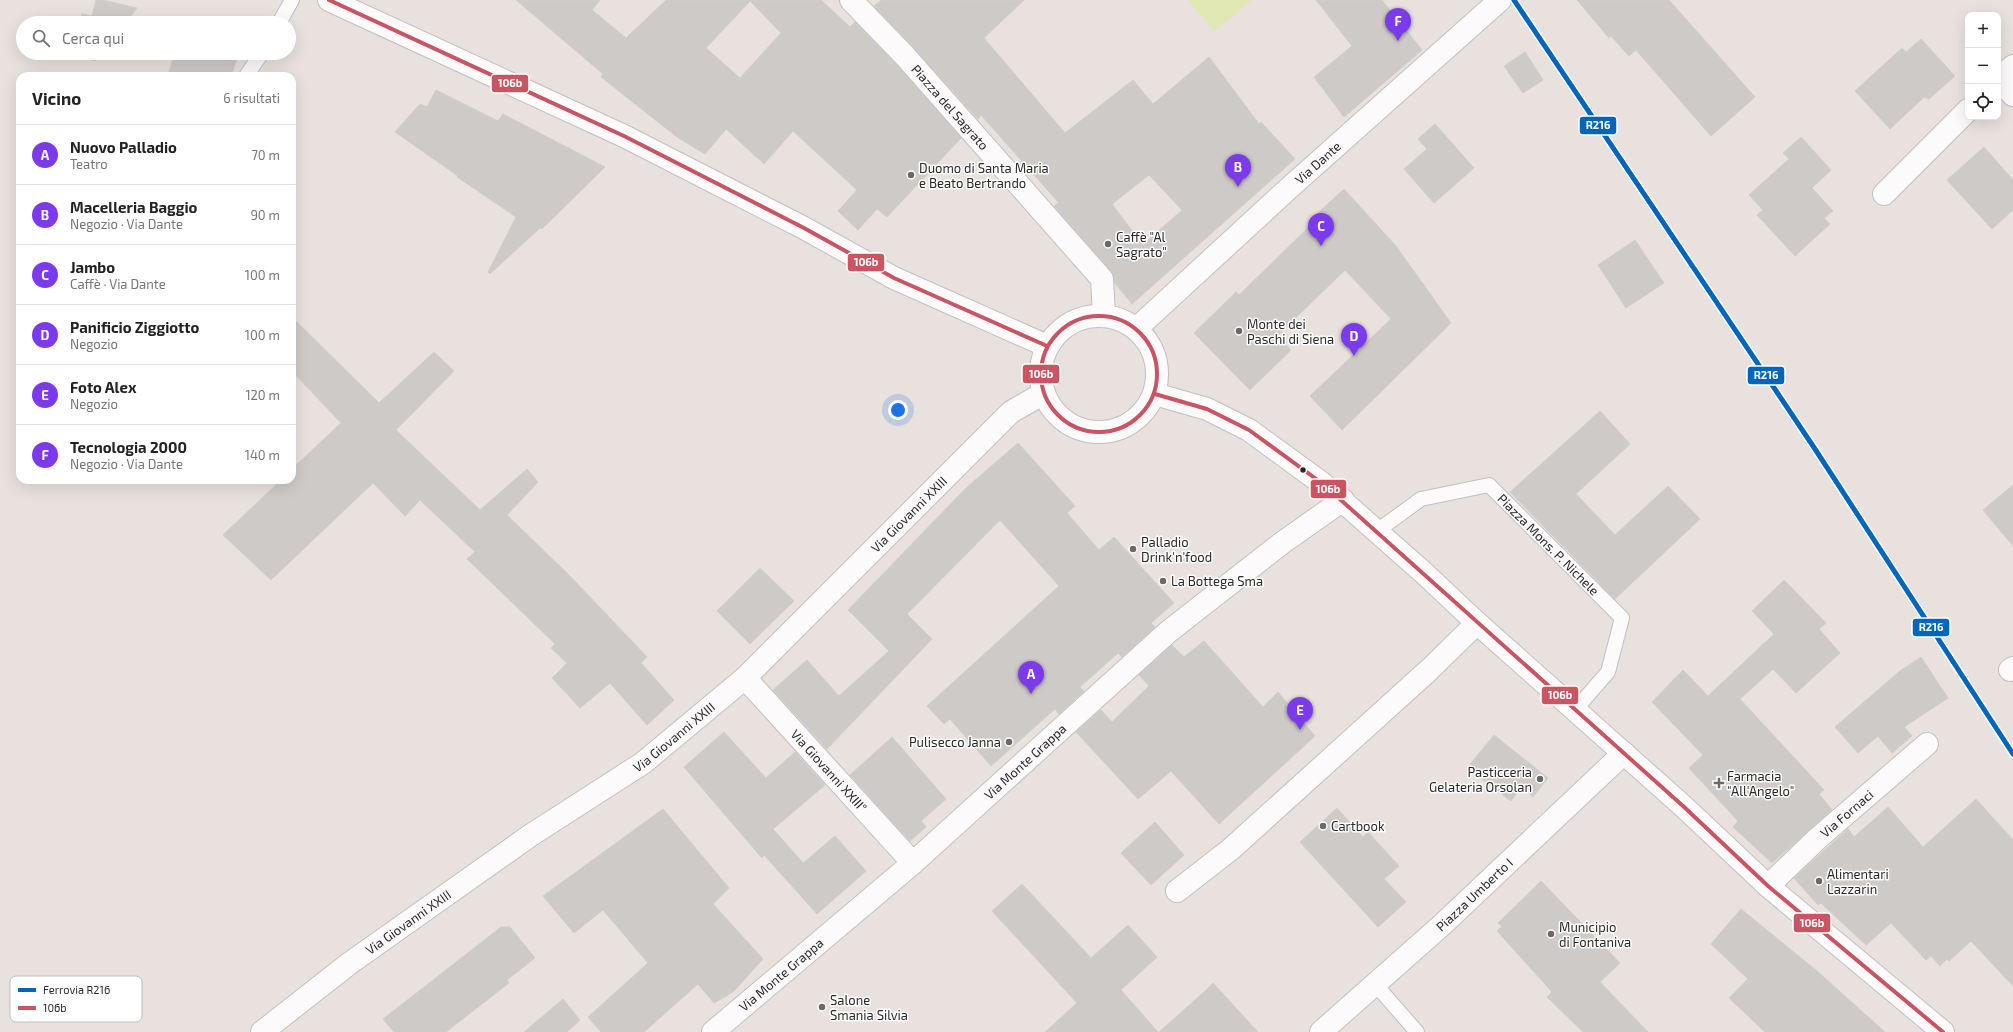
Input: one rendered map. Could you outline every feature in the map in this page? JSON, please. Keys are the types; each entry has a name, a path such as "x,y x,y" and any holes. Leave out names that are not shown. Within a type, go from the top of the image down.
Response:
{"street":[{"path":"329,0 624,136 804,228 894,278 1047,346"},
{"name":"Piazza del Sagrato","path":"851,0 905,56 1102,279 1104,315"},
{"name":"Via Dante","path":"1137,328 1288,189 1500,0"},
{"path":"2001,76 2013,66"},
{"path":"2001,82 2013,95"},
{"path":"1884,194 1965,113"},
{"path":"1104,315 1121,319 1137,328 1149,342 1156,358 1158,376 1155,394 1146,409 1133,422 1117,430 1099,433 1081,430 1065,422 1052,409 1044,393 1041,377 1042,361 1047,346 1058,332 1071,322 1087,316 1104,315"},
{"name":"Via Giovanni XXIII","path":"262,1032 350,963 531,835 643,763 745,678 1011,412 1044,393"},
{"path":"1155,394 1207,409 1249,430 1343,500 1477,624 1624,753 1768,886 1943,1032"},
{"name":"Via Monte Grappa","path":"713,1032 913,863 1168,632 1282,543 1343,500"},
{"path":"1177,891 1231,849 1429,670 1477,624"},
{"name":"Via Giovanni XXIII°","path":"745,678 913,863"},
{"name":"Via Fornaci","path":"1768,886 1823,834 1927,744"},
{"name":"Piazza Umberto I","path":"1321,1032 1443,924 1624,753"}],"lane":[{"path":"283,16 292,0"},
{"path":"249,72 257,60"},
{"name":"Piazza Mons. P. Nichele","path":"1376,531 1421,499 1490,485 1622,618 1608,672 1575,710"},
{"path":"1375,984 1417,1032"}],"green space":[{"path":"1188,0 1251,0 1215,31"}],"building":[{"path":"96,0 137,8 131,16 92,16"},
{"path":"516,0 600,0 592,10 626,38 666,0 821,0 850,27 855,22 896,64 961,138 887,217 877,209 858,230 838,211 857,190 793,131 764,164 726,129 705,154 677,137 601,77 603,74","holes":["750,1 781,33 740,78 706,48"]},
{"path":"881,0 1024,0 984,38 1065,133 1133,80 1153,104 1209,57 1259,124 1261,122 1295,159 1132,304 1115,283 1111,271 1054,206 1059,203 981,115 978,119 874,6","holes":["1149,175 1182,210 1143,245 1112,204"]},
{"path":"1316,0 1382,0 1422,50 1344,117 1314,77 1352,46"},
{"path":"1577,0 1669,0 1755,97 1711,136 1636,50 1629,56 1611,36 1609,38"},
{"path":"82,14 92,16 82,16"},
{"path":"1921,39 1955,76 1929,99 1924,97 1890,129 1855,91 1902,48 1906,52"},
{"path":"1525,52 1543,80 1523,93 1504,66"},
{"path":"173,60 237,60 232,72 169,72"},
{"path":"436,90 498,121 503,114 605,167 542,229 540,228 490,274 488,272 516,217 395,132 420,104 427,107"},
{"path":"1435,124 1474,168 1434,203 1404,169 1427,149 1418,139"},
{"path":"1801,137 1831,170 1812,188 1833,211 1824,218 1830,224 1795,256 1757,215 1763,210 1749,195 1789,159 1783,153"},
{"path":"1984,147 2013,180 2013,210 1992,229 1947,180"},
{"path":"1344,189 1396,246 1451,323 1342,430 1310,396 1391,319 1345,270 1277,336 1291,350 1250,390 1194,333 1236,292 1239,295 1319,217 1317,214"},
{"path":"1635,240 1664,283 1626,308 1598,265"},
{"path":"296,321 379,403 434,352 454,371 396,430 480,510 527,469 538,482 507,515 570,576 647,657 641,663 674,700 647,725 610,683 580,708 552,678 567,663 551,648 555,644 467,559 475,552 420,500 405,516 373,483 271,580 223,535 277,484 296,484 296,465 341,423 296,375"},
{"path":"1600,411 1630,444 1576,494 1615,535 1668,486 1700,519 1615,599 1510,492"},
{"path":"1018,443 1075,506 1067,513 1099,550 1114,537 1174,603 1151,623 1155,627 1122,657 1118,653 1080,687 1084,691 1059,714 1055,709 991,766 950,719 944,724 927,706 1059,586 1000,520 907,614 932,639 827,749 773,690 807,660 839,696 889,651 848,610 966,488"},
{"path":"2013,485 2013,546 1983,510"},
{"path":"760,568 794,601 750,644 717,611"},
{"path":"1784,580 1826,623 1819,629 1840,653 1796,693 1773,669 1740,699 1824,790 1819,794 1832,810 1772,863 1733,827 1738,821 1689,768 1703,755 1652,702 1683,670 1708,696 1774,634 1752,611"},
{"path":"1204,641 1263,707 1278,692 1315,736 1219,824 1171,771 1138,799 1076,732 1101,710 1112,722 1149,686 1139,675 1172,645 1184,657"},
{"path":"1921,657 1948,698 1904,727 1912,736 1892,753 1878,736 1858,753 1835,727 1900,671"},
{"path":"724,732 766,778 795,752 825,785 773,829 803,863 835,836 866,871 817,914 764,855 762,858 684,767"},
{"path":"1494,735 1548,778 1533,797 1522,787 1511,801 1467,768"},
{"path":"892,737 946,799 921,821 926,827 910,841 850,775"},
{"path":"1976,799 2013,840 2013,986 1971,941 1949,961 1947,959 1940,966 1931,956 1926,960 1891,923 1866,945 1821,903 1818,905 1794,878 1848,829 1854,837 1888,807 1923,847"},
{"path":"1337,808 1363,837 1368,832 1399,866 1384,879 1406,902 1378,927 1300,842"},
{"path":"663,809 729,888 713,904 763,959 733,992 714,1003 698,984 644,1032 601,1032 588,1017 648,963 603,910 574,933 543,896"},
{"path":"1155,822 1184,855 1151,885 1121,853"},
{"name":"Municipio di Fontaniva","path":"1541,881 1620,963 1600,982 1648,1032 1583,1032 1547,997 1552,992 1497,931 1502,926 1498,923"},
{"path":"1022,884 1091,958 1128,925 1157,957 1121,990 1158,1032 1045,1032 1077,1003 992,911"},
{"path":"1741,909 1817,971 1885,1032 1765,1032 1729,998 1748,979 1711,944"},
{"path":"501,927 510,927 535,958 507,980 509,983 446,1032 394,1032 383,1019"},
{"path":"1213,983 1258,1032 1159,1032 1204,992"},
{"path":"563,999 580,1020 567,1032 524,1032"}],"rail line":[{"name":"R216","path":"1514,0 1815,449 2013,754"}],"transit line":[{"name":"106b","path":"329,0 624,136 804,228 894,278 1047,346"},
{"name":"106b","path":"1099,316 1121,320 1131,325 1140,333 1148,342 1153,352 1157,374 1153,396 1148,406 1140,415 1131,423 1121,428 1099,432 1077,428 1067,423 1058,415 1050,406 1045,396 1041,374 1045,352 1050,342 1058,333 1067,325 1077,320 1099,316"},
{"name":"106b","path":"1155,394 1207,409 1249,430 1323,484 1683,806 1768,886 1943,1032"}],"place":[{"name":"Tecnologia 2000","path":"1398,41"},
{"name":"Duomo di Santa Maria e Beato Bertrando","path":"911,175"},
{"name":"Macelleria Baggio","path":"1238,187"},
{"name":"Caffè \"Al Sagrato\"","path":"1108,244"},
{"name":"Jambo","path":"1321,246"},
{"name":"Monte dei Paschi di Siena","path":"1239,331"},
{"name":"Panificio Ziggiotto","path":"1354,356"},
{"name":"Palladio Drink'n'food","path":"1133,549"},
{"name":"La Bottega Sma","path":"1163,581"},
{"name":"Nuovo Palladio","path":"1031,694"},
{"name":"Foto Alex","path":"1300,730"},
{"name":"Pulisecco Janna","path":"1009,742"},
{"name":"Pasticceria Gelateria Orsolan","path":"1540,779"},
{"name":"Farmacia \"All'Angelo\"","path":"1719,783"},
{"name":"Cartbook","path":"1323,826"},
{"name":"Alimentari Lazzarin","path":"1819,881"},
{"name":"Municipio di Fontaniva","path":"1551,934"},
{"name":"Salone Smania Silvia","path":"822,1007"}]}
